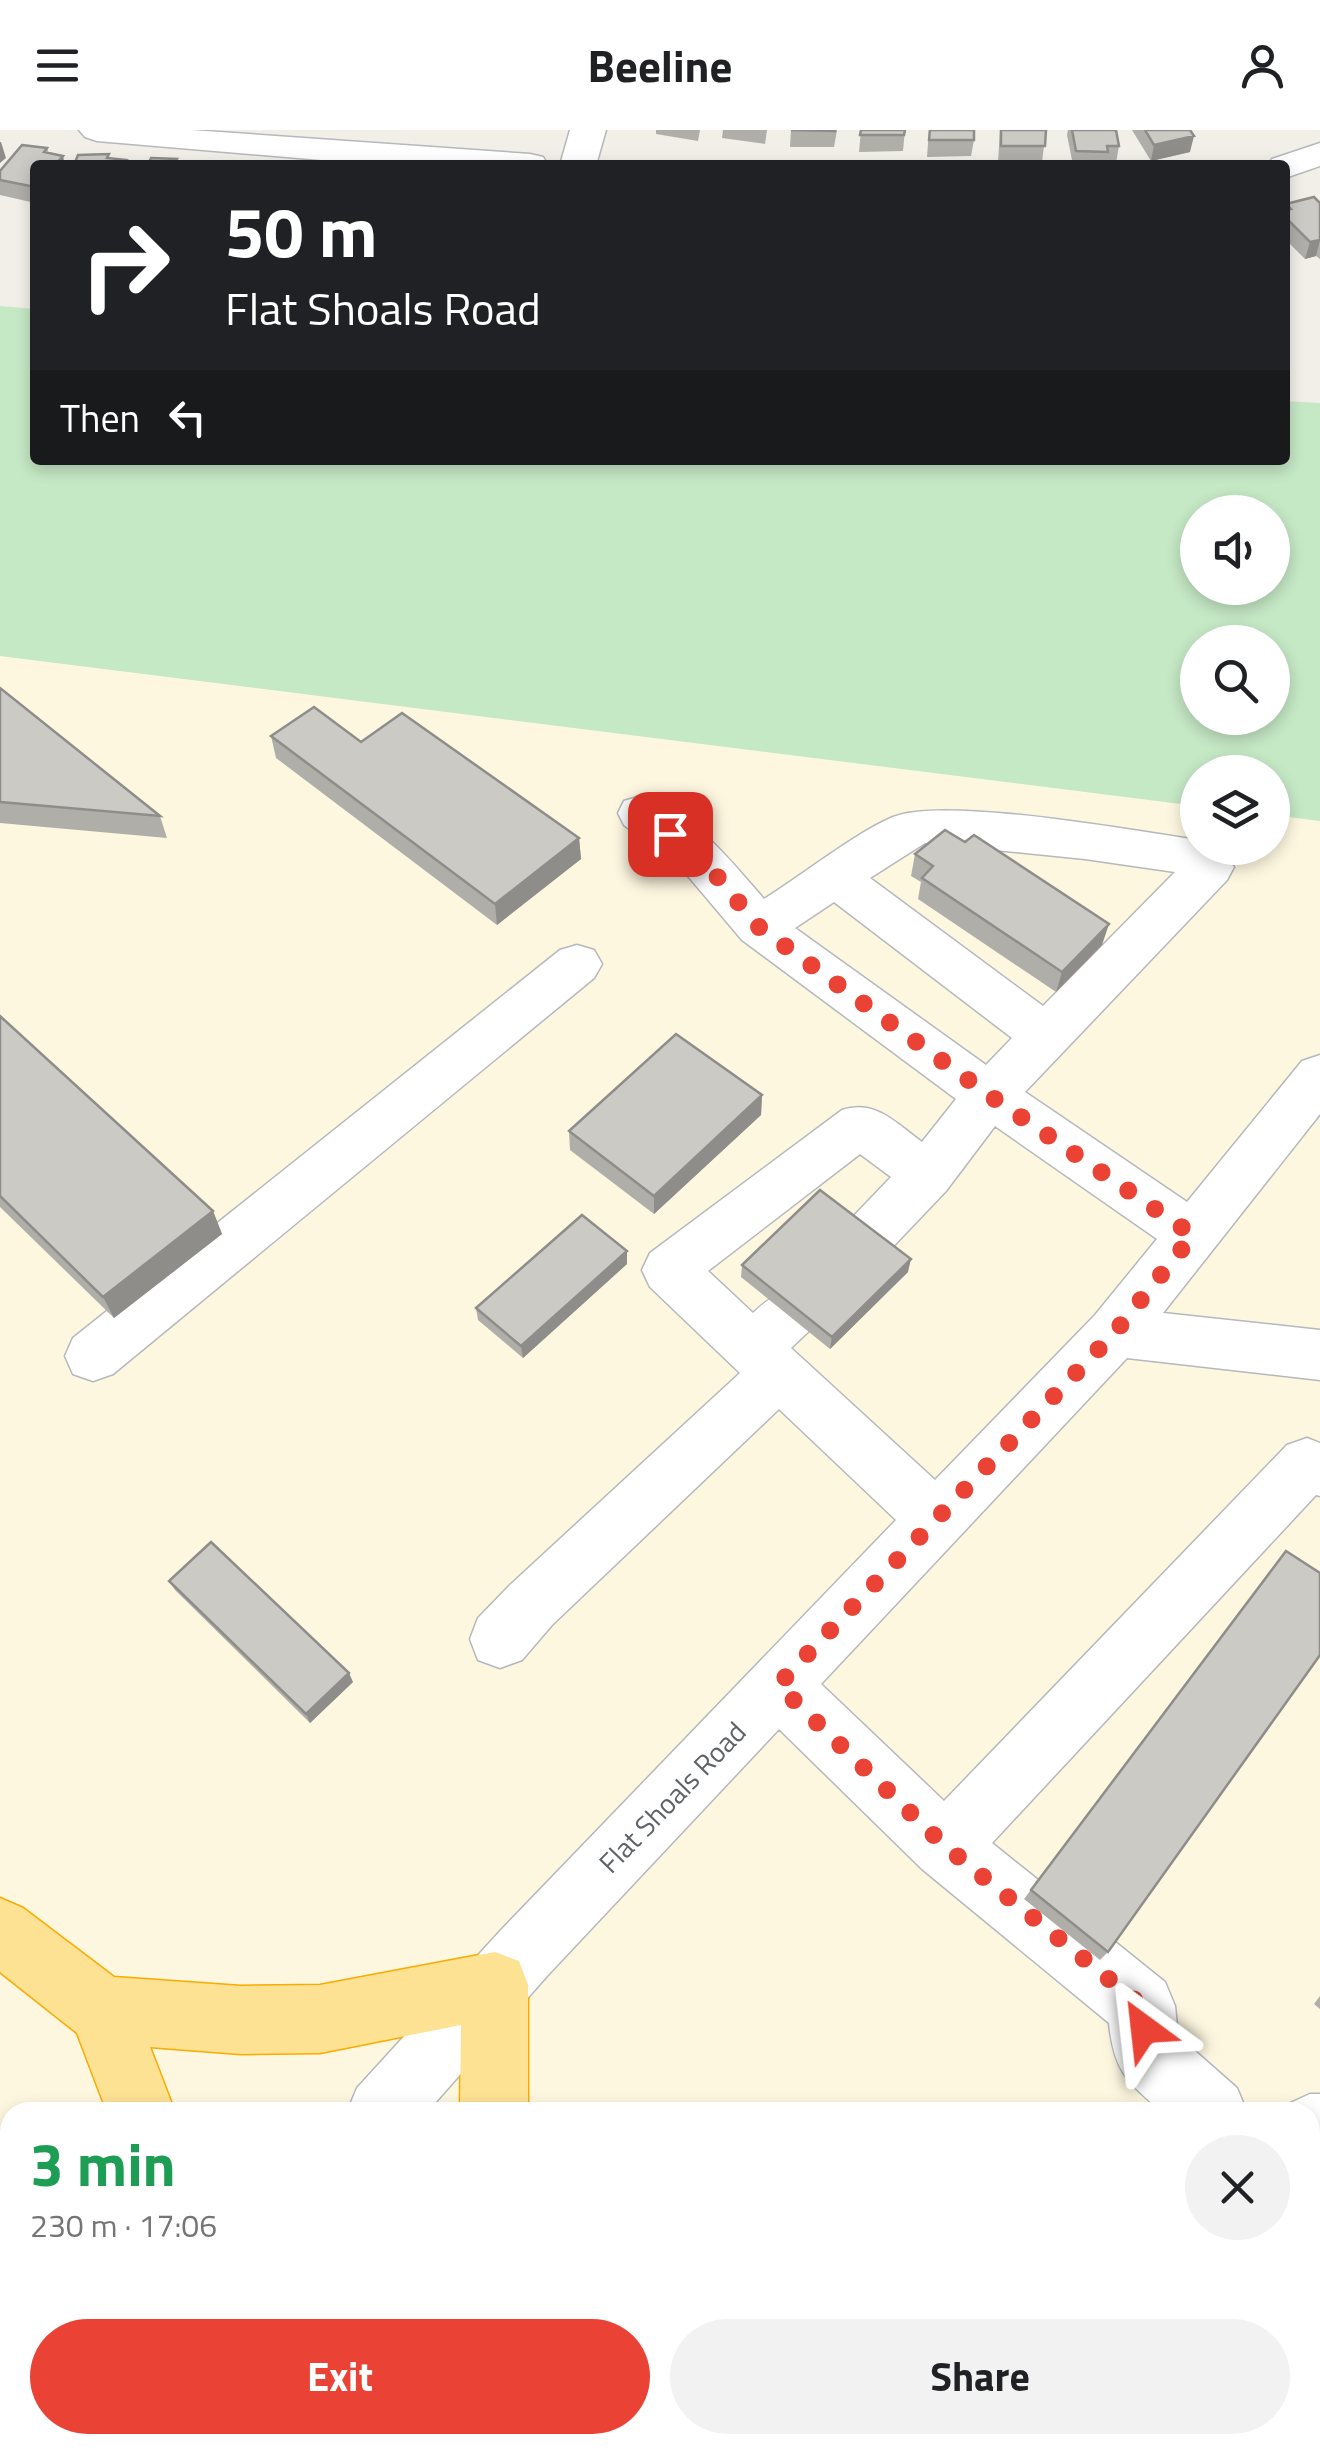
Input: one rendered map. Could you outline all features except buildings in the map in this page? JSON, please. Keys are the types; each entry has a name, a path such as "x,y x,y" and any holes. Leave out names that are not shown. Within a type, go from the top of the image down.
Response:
{"highway":[{"path":"0,1931 102,2010 138,2102"},
{"path":"102,2010 241,2020 320,2019 495,1984 494,2102"}],"street":[{"path":"97,130 231,137 477,160"},
{"path":"579,160 588,130"},
{"path":"1290,165 1320,154"},
{"path":"640,813 691,879 989,1095 1193,1235"},
{"path":"759,927 908,830 942,826 1200,858 1210,868 989,1095 928,1175 866,1240"},
{"path":"834,876 1046,1036"},
{"path":"93,1356 577,964"},
{"name":"Flat Shoals Road","path":"389,2102 495,1984 1115,1332 1320,1076"},
{"path":"928,1175 860,1125 669,1270 772,1346 936,1519"},
{"path":"1115,1332 1320,1355"},
{"path":"500,1639 772,1346"},
{"path":"945,1846 1307,1464 1320,1470"},
{"path":"778,1685 945,1846 1142,2006 1146,2052 1202,2102"}],"shaded area":[{"path":"0,656 1180,804 1180,865 1290,865 1290,817 1320,821 1320,2102 0,2102"}],"green space":[{"path":"0,306 30,309 30,465 1290,465 1290,401 1320,403 1320,821 1290,817 1290,755 1180,755 1180,804 0,656"}],"route":[{"path":"670,834 700,856 759,927 989,1095 1193,1235 1115,1332 778,1685 945,1846 1142,2006 1144,2029"}]}
